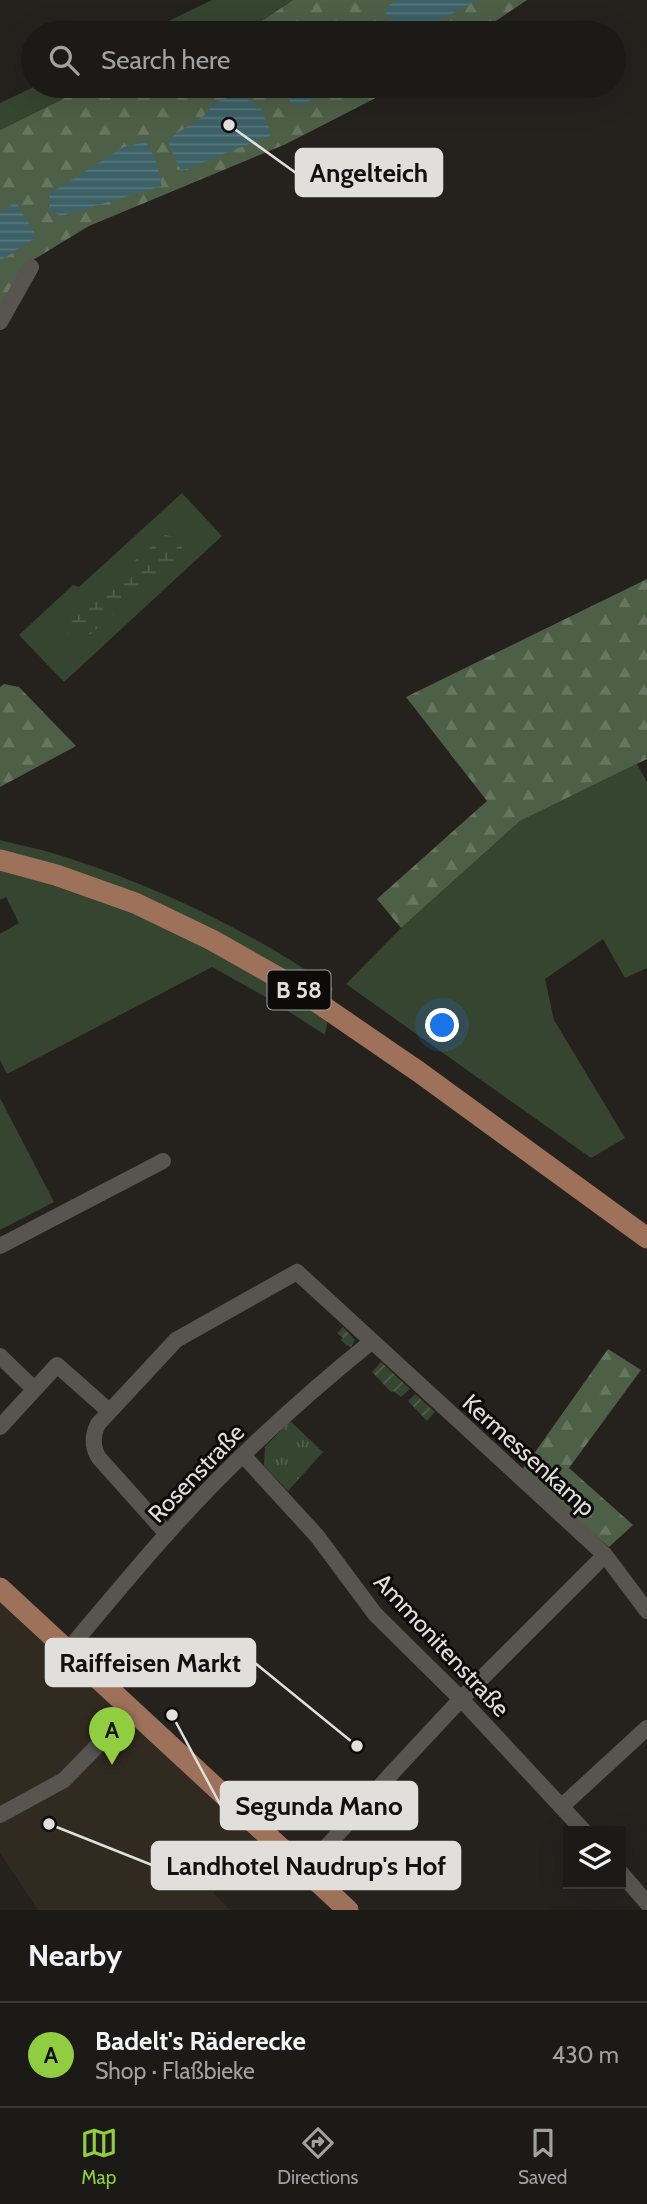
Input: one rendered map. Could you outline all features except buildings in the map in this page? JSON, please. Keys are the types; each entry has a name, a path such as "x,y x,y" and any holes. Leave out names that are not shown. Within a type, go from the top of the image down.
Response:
{"main road":[{"name":"B 58","path":"0,860 56,875 135,904 212,940 295,987 419,1072 647,1238"},
{"path":"3,1595 133,1709 306,1870 340,1907"}],"street":[{"path":"0,322 31,267"},
{"path":"0,1246 163,1161"},
{"name":"Kermessenkamp","path":"109,1411 176,1340 297,1272 605,1555 647,1611"},
{"name":"Rosenstraße","path":"68,1650 167,1534 243,1455 312,1390 371,1342"},
{"path":"0,1356 34,1389"},
{"path":"0,1427 57,1365 109,1411 94,1430 95,1451 167,1534"},
{"name":"Ammonitenstraße","path":"243,1455 317,1536 376,1614 461,1699 580,1826"},
{"path":"306,1870 461,1699 605,1555"},
{"path":"0,1815 64,1780 133,1709"},
{"path":"562,1805 647,1728"},
{"path":"626,1879 647,1903"}],"shaded area":[{"path":"0,1600 260,1843 213,1893 230,1910 38,1910 0,1853"}],"green space":[{"path":"212,0 293,0 262,21 169,21"},
{"path":"293,0 527,0 496,21 262,21"},
{"path":"21,93 21,98 65,98 0,130 0,103"},
{"path":"65,98 376,98 286,144 89,226 28,263 0,314 0,130"},
{"path":"182,493 222,536 64,682 19,635 73,585 79,587"},
{"path":"165,535 175,537 182,547 178,559 84,640 72,637 64,629 72,614"},
{"path":"647,579 647,759 520,821 401,928 377,899 487,801 406,697"},
{"path":"4,684 19,687 76,746 0,787 0,687"},
{"path":"637,764 647,782 647,968 625,978 603,939 545,979 554,1020 625,1138 591,1158 346,984 401,928 520,821"},
{"path":"0,840 103,870 205,913 270,948 333,988 330,1002 0,852"},
{"path":"0,868 94,896 206,945 328,1018 325,1035 271,1000 212,967 7,1074 0,1060 0,934 19,923 6,897 0,900"},
{"path":"0,1098 54,1202 0,1230"},
{"path":"343,1327 355,1340 351,1347 341,1340 343,1338 337,1333"},
{"path":"608,1349 641,1370 569,1468 633,1525 609,1547 519,1472"},
{"path":"381,1362 410,1389 401,1397 391,1392 372,1372"},
{"path":"415,1394 435,1412 427,1421 408,1401"},
{"path":"290,1421 323,1452 288,1491 264,1466 265,1447"}],"water":[{"path":"397,0 477,0 438,21 388,21 385,8"},
{"path":"226,98 246,98 260,107 272,135 181,171 167,140 205,115 212,104"},
{"path":"290,98 315,98 299,106 290,102"},
{"path":"146,142 156,161 162,186 61,216 49,210 49,194 124,147"},
{"path":"16,202 37,237 0,261 0,213"}],"place":[{"name":"Angelteich","path":"229,125"},
{"name":"Segunda Mano","path":"172,1715"},
{"name":"Raiffeisen Markt","path":"357,1746"},
{"name":"Badelt's Räderecke","path":"112,1765"},
{"name":"Landhotel Naudrup's Hof","path":"49,1824"}]}
